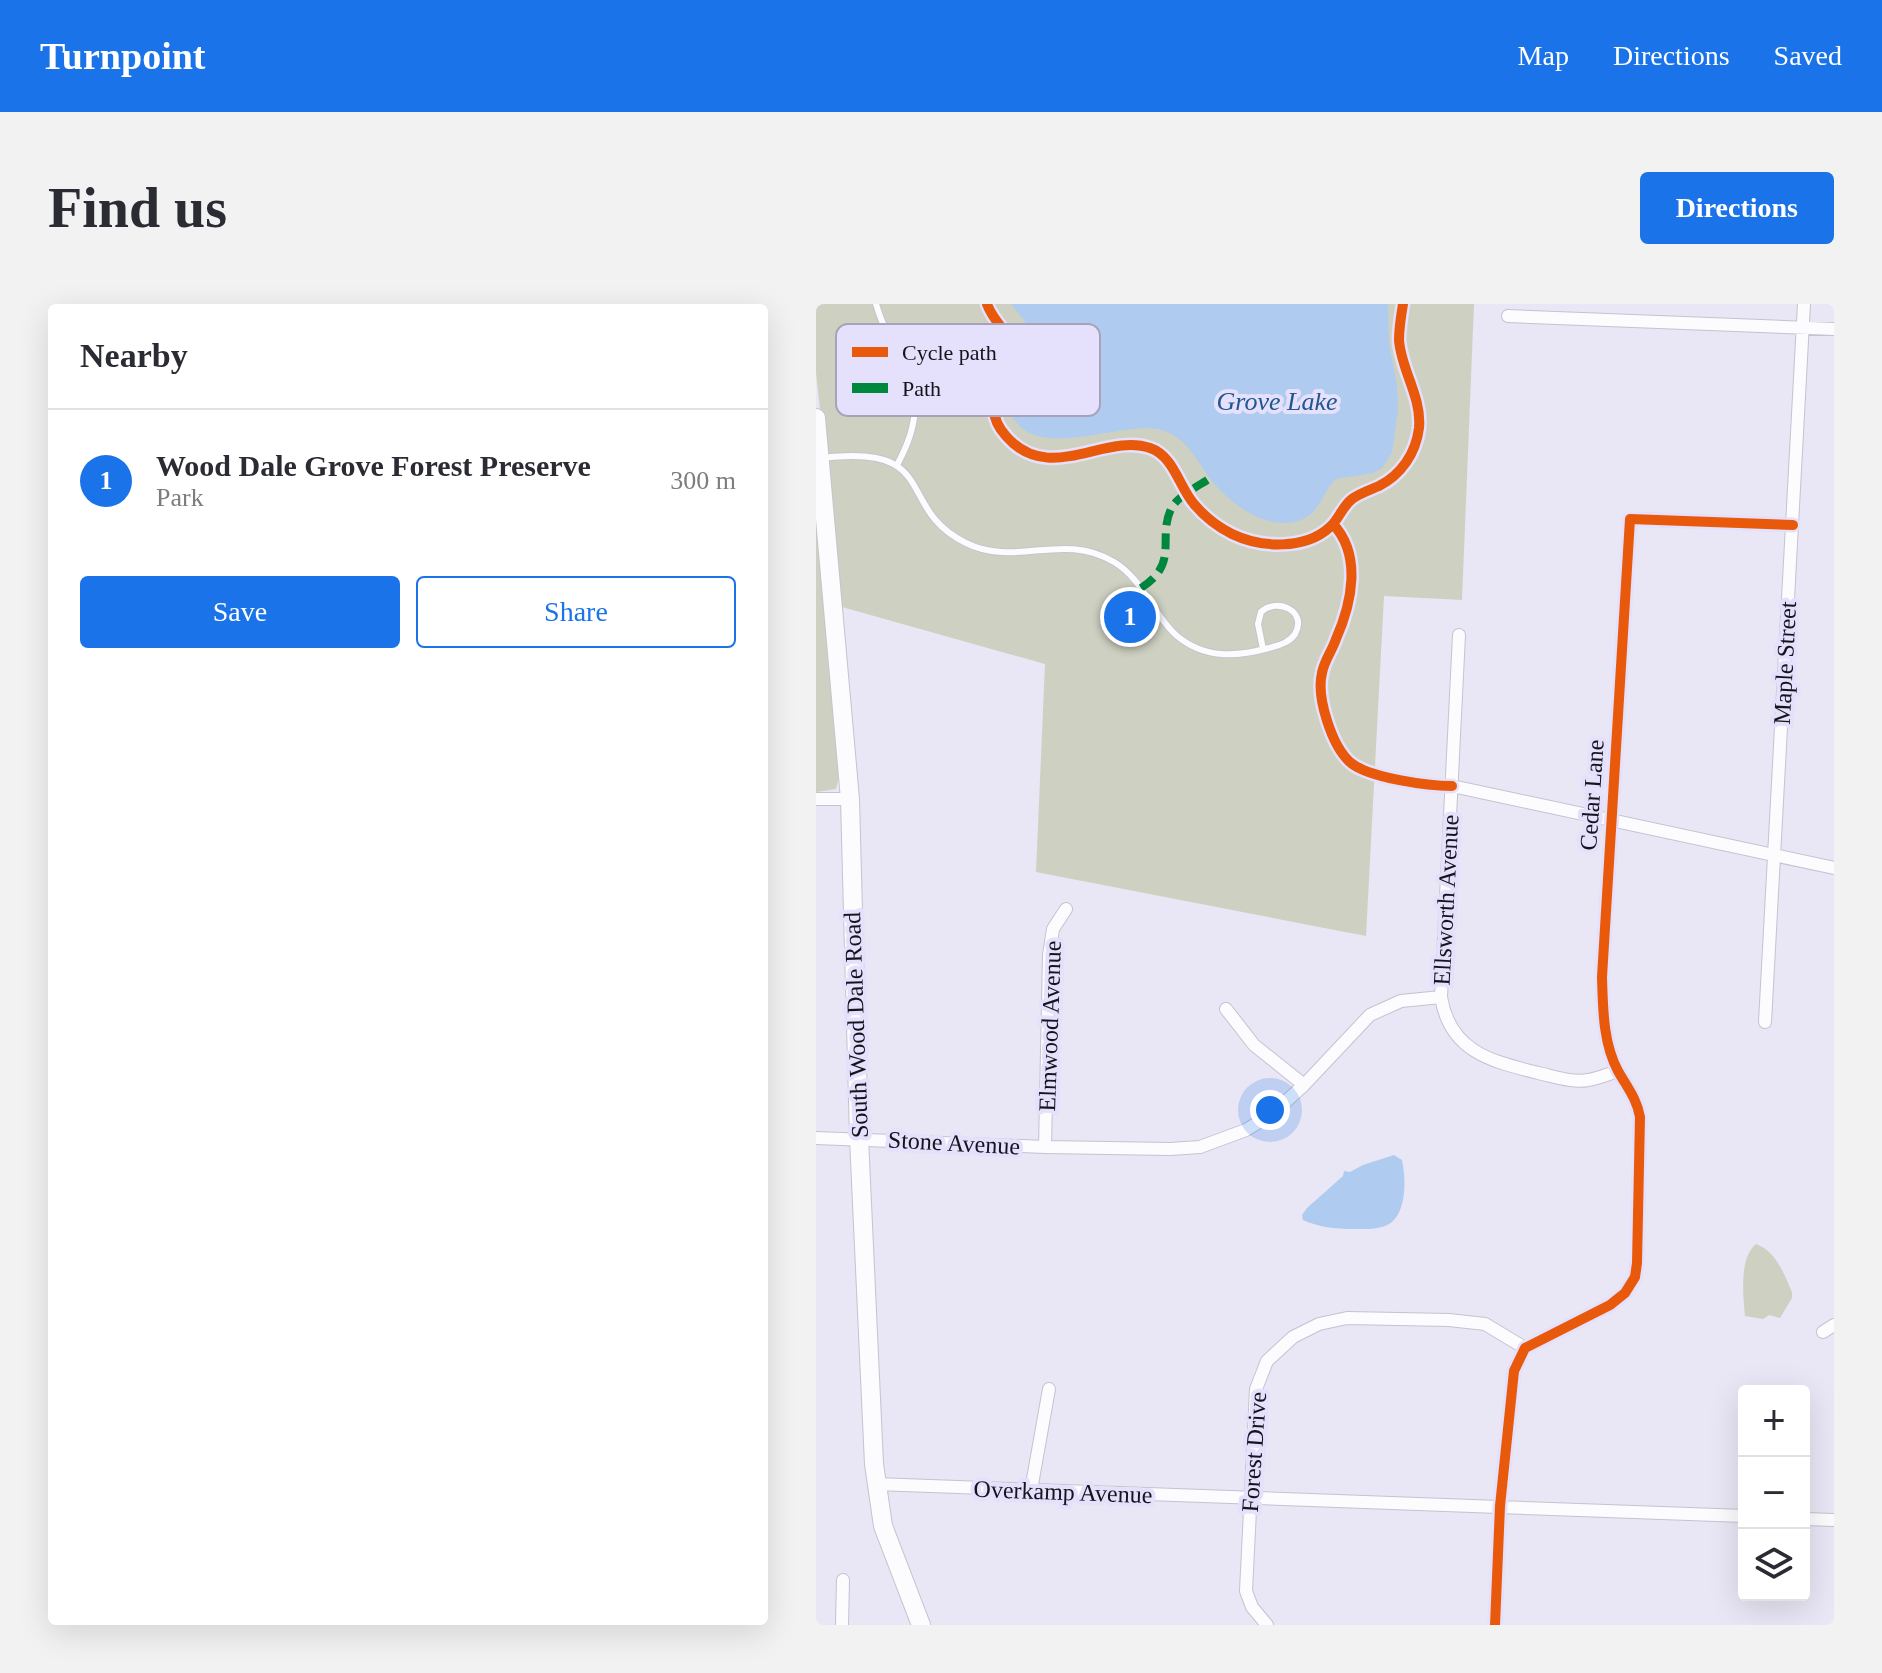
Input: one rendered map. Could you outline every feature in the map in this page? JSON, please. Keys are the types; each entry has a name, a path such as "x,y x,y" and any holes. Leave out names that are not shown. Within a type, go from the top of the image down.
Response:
{"main road":[{"name":"South Wood Dale Road","path":"816,418 820,495 850,799 859,1138 876,1484 883,1526 921,1625"}],"street":[{"name":"Maple Street","path":"1765,1022 1804,304"},
{"path":"1508,316 1834,329"},
{"name":"Cedar Lane","path":"1525,1348 1610,1305 1625,1293 1635,1277 1640,1117 1638,1104 1618,1071 1608,1046 1602,977 1630,519 1793,525"},
{"name":"Ellsworth Avenue","path":"1459,635 1441,997 1444,1012 1455,1031 1480,1057 1585,1081 1618,1071"},
{"path":"1452,786 1834,868"},
{"path":"816,799 850,799"},
{"name":"Elmwood Avenue","path":"1045,1147 1049,955 1053,929 1066,909"},
{"name":"Stone Avenue","path":"816,1138 1045,1147 1200,1147 1246,1130 1272,1114 1370,1015 1401,1001 1441,997"},
{"path":"1226,1009 1254,1045 1304,1085"},
{"name":"Forest Drive","path":"1267,1625 1252,1607 1246,1591 1256,1389 1267,1361 1293,1337 1319,1324 1347,1318 1449,1320 1485,1324 1525,1348"},
{"path":"1495,1625 1500,1506 1514,1371 1525,1348"},
{"path":"1031,1490 1049,1389"},
{"name":"Overkamp Avenue","path":"876,1484 1738,1516"},
{"path":"1810,1519 1834,1520"},
{"path":"842,1625 843,1580"}],"lane":[{"path":"876,304 884,324"},
{"path":"897,465 914,431 915,416"},
{"path":"820,458 862,455 897,465 914,481 936,520 970,545 1002,553 1070,547 1102,555 1130,574 1163,621 1189,645 1218,654 1234,655 1263,649 1283,644 1294,635 1297,627 1297,619 1287,606 1273,605 1261,612 1258,624 1263,649"}],"green space":[{"path":"816,304 1474,304 1462,600 1384,596 1366,936 1036,872 1045,664 842,607 816,373"},
{"path":"816,521 839,777 836,789 816,792"},
{"path":"1756,1244 1774,1258 1792,1292 1792,1298 1780,1318 1745,1316 1745,1267"}],"water":[{"name":"Grove Lake","path":"1011,304 1388,304 1389,343 1398,410 1392,453 1382,468 1373,473 1336,479 1307,517 1294,522 1268,521 1231,500 1212,481 1191,451 1179,439 1162,430 1145,428 1059,438 1040,436 1023,429 1013,416 1100,416 1100,324 1027,324"},
{"path":"1394,1155 1402,1160 1404,1195 1399,1212 1389,1224 1376,1228 1346,1229 1303,1220 1302,1215 1307,1208 1343,1176 1344,1171 1350,1172"}],"marked path":[{"path":"1141,588 1153,579 1164,560 1167,520 1174,504 1210,478"}],"cycle path":[{"path":"987,304 998,324"},
{"path":"995,416 1006,436 1023,450 1040,457 1059,458 1115,446 1150,448 1165,458 1194,504 1216,525 1256,542 1282,544 1308,540 1333,524 1352,499 1387,481 1401,469 1411,454 1419,417 1401,351 1399,336 1403,304"},
{"path":"1495,1625 1500,1506 1514,1371 1525,1348 1610,1305 1625,1293 1635,1277 1637,1263 1640,1117 1609,1049 1602,977 1630,519 1793,525"},
{"path":"1333,524 1348,550 1351,580 1342,625 1322,673 1321,695 1332,734 1344,756 1371,773 1429,785 1452,786"}],"place":[{"name":"Wood Dale Grove Forest Preserve","path":"1130,617"}]}
